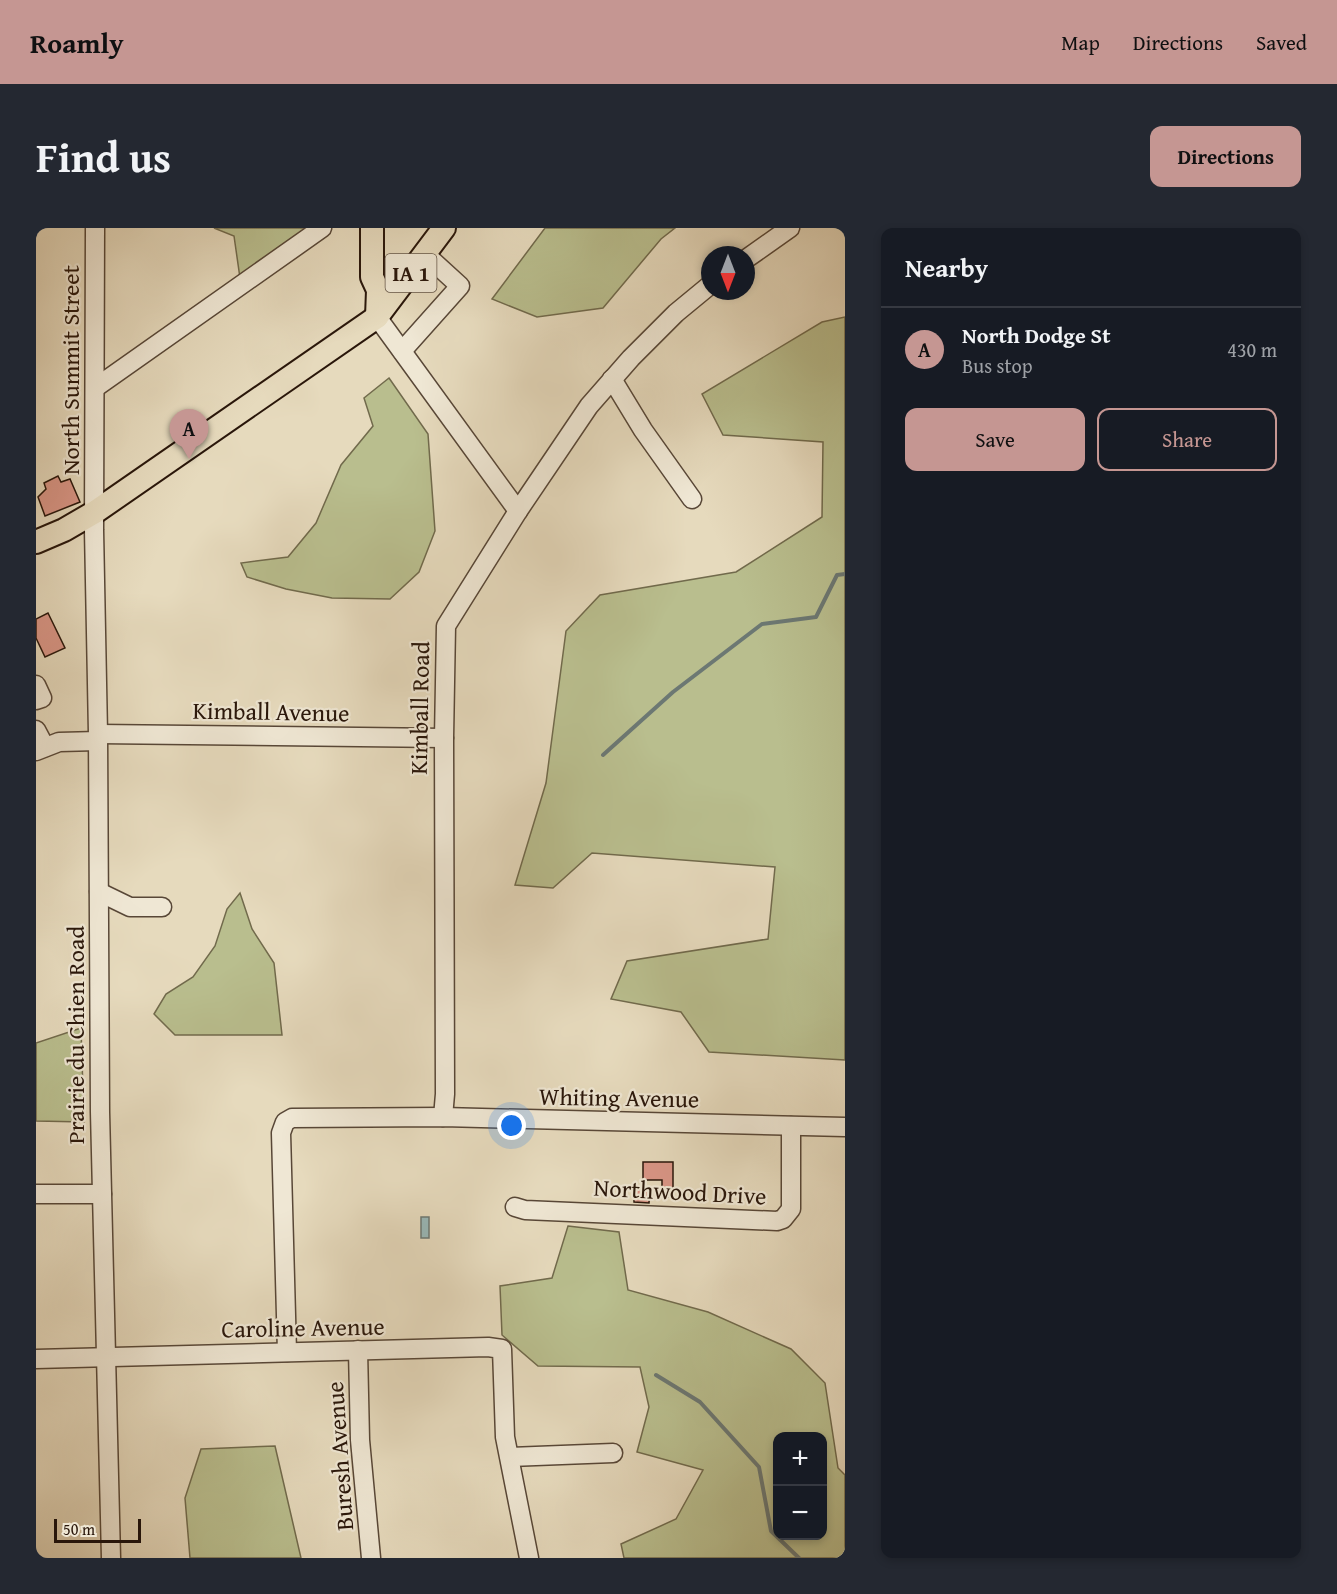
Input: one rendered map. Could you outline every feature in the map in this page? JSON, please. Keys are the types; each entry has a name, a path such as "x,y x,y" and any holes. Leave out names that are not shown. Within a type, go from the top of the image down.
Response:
{"main road":[{"name":"IA 1","path":"372,228 372,277 378,290 377,317"},
{"name":"IA 1","path":"36,542 64,530 95,512 377,317 444,228"},
{"path":"354,332 372,277 389,283 407,278"}],"street":[{"name":"North Summit Street","path":"95,228 95,512"},
{"path":"95,388 322,228"},
{"path":"755,253 790,228"},
{"path":"402,351 460,286 425,254"},
{"name":"Kimball Road","path":"443,1117 445,1094 446,626 576,424 612,379 676,313 701,292"},
{"path":"377,317 519,511"},
{"path":"612,379 643,430 692,498"},
{"name":"Prairie du Chien Road","path":"95,512 102,1194 111,1558"},
{"path":"36,685 42,698 36,700"},
{"path":"36,730 40,749"},
{"name":"Kimball Avenue","path":"40,749 59,742 98,738 444,738"},
{"path":"99,892 130,907 162,907"},
{"name":"Whiting Avenue","path":"287,1352 281,1133 285,1122 292,1118 443,1117 845,1127"},
{"name":"Northwood Drive","path":"515,1208 777,1221 783,1219 791,1209 791,1126"},
{"path":"36,1194 102,1194"},
{"name":"Caroline Avenue","path":"36,1359 488,1347 502,1349 503,1417 510,1457"},
{"name":"Buresh Avenue","path":"358,1350 360,1440 371,1558"},
{"path":"529,1558 510,1457 613,1453"}],"green space":[{"path":"214,228 310,228 240,278 234,236"},
{"path":"545,228 675,228 661,239 603,308 537,317 492,299"},
{"path":"845,317 845,1060 709,1052 681,1012 611,999 627,961 768,939 775,867 592,853 553,888 515,885 546,783 566,631 600,595 736,572 822,517 823,442 723,435 702,394 822,322"},
{"path":"389,378 428,434 435,531 419,572 390,599 332,598 286,589 247,577 241,563 288,557 316,523 341,465 373,426 364,398"},
{"path":"240,893 252,929 274,963 282,1035 175,1035 154,1014 166,994 193,977 215,946 227,909"},
{"path":"81,1028 84,1122 36,1121 36,1043"},
{"path":"568,1226 619,1232 628,1290 708,1312 791,1349 825,1383 838,1468 845,1475 845,1558 624,1558 621,1544 676,1519 703,1470 637,1452 649,1407 640,1367 538,1366 502,1335 500,1286 552,1278"},
{"path":"275,1446 301,1558 190,1558 185,1498 201,1449"}],"water":[{"path":"421,1217 429,1217 429,1238 421,1238"}],"building":[{"path":"58,476 61,482 70,479 80,502 45,516 38,497 46,489 44,483"},
{"path":"48,613 65,648 45,657 36,638 36,619"},
{"path":"643,1162 673,1162 673,1197 662,1197 662,1180 643,1180"},
{"path":"634,1186 650,1187 649,1203 634,1202"}],"waterway":[{"path":"603,755 673,692 762,624 816,617 837,575 845,574"},
{"path":"656,1375 700,1402 759,1467 771,1531 799,1558"}],"place":[{"name":"North Dodge St","path":"189,459"}]}
